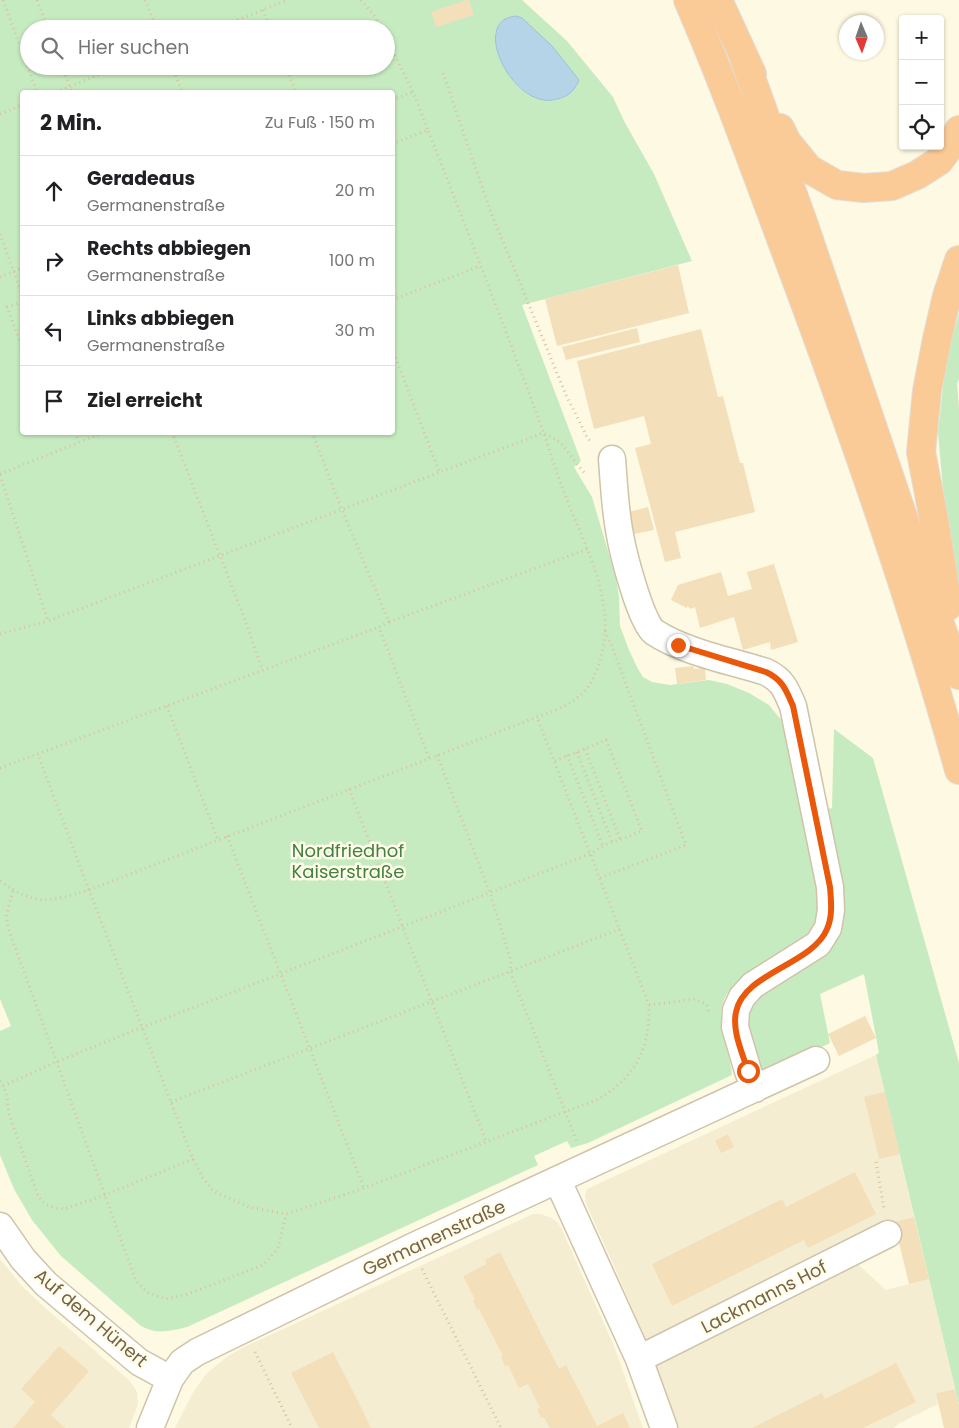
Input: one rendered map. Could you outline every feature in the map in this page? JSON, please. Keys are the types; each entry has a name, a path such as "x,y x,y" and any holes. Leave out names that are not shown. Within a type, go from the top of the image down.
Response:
{"highway":[{"path":"688,0 718,70 850,423 933,674 959,770"},
{"path":"718,0 744,58 787,142 809,169 837,185 864,188 892,186 917,175 939,160 952,145 959,130"},
{"path":"744,58 804,225 935,611 959,675"},
{"path":"959,260 947,296 937,339 927,390 921,452 945,594 959,652"}],"street":[{"path":"612,459 620,536 640,607 652,631 678,645 774,676 785,687 793,706 830,887 831,910 828,928 818,944 754,985 742,998 736,1010 735,1027 755,1089"},
{"name":"Germanenstraße","path":"150,1428 170,1379 182,1362 197,1352 412,1247 816,1060"},
{"path":"558,1180 639,1359 664,1428"},
{"name":"Auf dem Hünert","path":"0,1226 23,1259 46,1284 140,1362 170,1379"},
{"name":"Lackmanns Hof","path":"639,1359 888,1234"}],"path":[{"path":"3,0 20,46"},
{"path":"37,0 45,20"},
{"path":"145,0 153,20"},
{"path":"237,20 288,0"},
{"path":"361,0 378,20"},
{"path":"263,10 267,20"},
{"path":"0,881 13,891 45,901 57,900 89,890 560,709 573,702 586,690 595,676 603,648 604,630 601,590 588,549 564,492 428,130 413,92 395,55"},
{"path":"443,73 490,210 566,395 588,439 612,459"},
{"path":"31,75 36,90"},
{"path":"65,75 71,90"},
{"path":"62,90 99,75"},
{"path":"175,75 181,90"},
{"path":"289,75 295,90"},
{"path":"395,99 413,92"},
{"path":"0,114 20,106"},
{"path":"395,143 428,130"},
{"path":"0,234 20,288"},
{"path":"395,299 480,266"},
{"path":"0,277 20,269"},
{"path":"20,303 8,307 20,341"},
{"path":"395,356 439,472"},
{"path":"0,634 48,620 342,510 543,432"},
{"path":"543,432 560,442 594,487 615,502"},
{"path":"77,435 78,442"},
{"path":"48,620 2,486 0,474 97,435"},
{"path":"173,435 262,669"},
{"path":"313,435 389,622"},
{"path":"0,768 588,549"},
{"path":"379,627 429,758"},
{"path":"600,878 686,845 612,644 604,630"},
{"path":"167,706 218,840"},
{"path":"38,755 193,1159 203,1178 214,1191 249,1207 286,1214 364,1188 599,1099 612,1091 633,1071 646,1041 649,1005 537,717"},
{"path":"3,1086 56,1062 143,1027 590,854 612,842 642,831 606,740 555,760"},
{"path":"585,748 620,839"},
{"path":"577,752 612,842"},
{"path":"437,755 490,893 511,961 510,971 588,1166"},
{"path":"567,756 603,846"},
{"path":"349,789 486,1141"},
{"path":"227,836 364,1188"},
{"path":"13,891 6,917 10,933 136,1281 148,1292 166,1299 188,1294 263,1265 278,1249 286,1214"},
{"path":"171,1102 620,929"},
{"path":"649,1005 695,999 707,1005 716,1032 735,1027"},
{"path":"0,1081 7,1095 9,1114 38,1196 45,1204 64,1209 193,1159"},
{"path":"876,1162 888,1234"},
{"path":"412,1247 500,1428"},
{"path":"244,1329 292,1428"}],"shaded area":[{"path":"876,1055 914,1217 894,1222 648,1346 587,1206 585,1196 587,1189"},
{"path":"533,1214 541,1214 552,1218 562,1230 614,1346 643,1428 175,1428 194,1391 207,1373 228,1356"},
{"path":"0,1259 21,1285 44,1307 130,1381 137,1392 138,1404 129,1428 0,1428"},
{"path":"853,1260 886,1290 929,1279 955,1389 936,1393 938,1404 898,1424 894,1428 677,1428 654,1361"}],"green space":[{"name":"Nordfriedhof Kaiserstraße","path":"0,0 522,0 567,41 613,97 624,121 654,174 692,261 522,305 581,461 574,467 592,497 616,578 620,626 629,650 643,677 652,682 670,685 709,680 727,684 749,693 769,705 787,727 820,898 815,931 797,946 736,984 727,994 722,1004 721,1016 732,1075 588,1143 571,1148 567,1141 534,1156 538,1165 187,1327 175,1330 153,1331 141,1326 61,1256 32,1220 14,1189 0,1155 0,1031 11,1026 0,999","holes":["495,32 579,80 572,91 563,98 543,100 523,90 514,82 504,67 497,48"]},
{"path":"959,313 959,379 957,384 959,409 959,585 945,512 938,432 946,359"},
{"path":"834,729 873,758 959,1063 959,1405 876,1055 879,1053 864,974 820,994 830,1043 770,1071 760,1070 743,1012 748,1001 822,952 823,810 832,808"}],"water":[{"path":"516,16 522,18 552,46 579,80 575,88 566,96 553,100 538,99 523,90 511,78 496,46 496,32 502,21"}],"building":[{"path":"469,0 474,15 436,27 431,12"},
{"path":"678,265 689,313 557,346 545,299"},
{"path":"637,328 640,342 566,360 562,347"},
{"path":"701,329 718,397 723,396 755,512 675,532 681,558 665,562 635,448 651,444 644,416 594,429 577,361"},
{"path":"648,507 654,530 634,534 629,512"},
{"path":"774,564 798,642 771,650 770,642 743,650 734,617 700,628 695,607 691,609 687,606 687,608 671,600 678,585 721,572 728,596 752,589 747,572"},
{"path":"693,666 694,669 705,668 706,680 677,684 675,668"},
{"path":"865,1016 876,1038 839,1056 828,1034"},
{"path":"885,1092 900,1154 879,1159 864,1097"},
{"path":"728,1134 734,1147 721,1153 715,1141"},
{"path":"855,1172 876,1214 808,1248 804,1240 672,1306 652,1264 782,1199 786,1207"},
{"path":"914,1217 929,1279 909,1284 894,1222"},
{"path":"500,1252 559,1369 566,1365 597,1426 623,1413 630,1428 550,1428 544,1417 541,1418 537,1409 540,1408 528,1384 519,1388 508,1365 505,1366 501,1357 503,1356 479,1309 477,1310 473,1301 475,1299 463,1276 487,1264 485,1260"},
{"path":"59,1346 89,1371 51,1415 65,1428 13,1428 35,1402 21,1389"},
{"path":"333,1352 371,1428 319,1428 291,1373"},
{"path":"896,1363 916,1402 863,1428 752,1428 822,1393 825,1399"},
{"path":"955,1389 959,1405 959,1428 944,1428 936,1393"}],"route":[{"path":"678,645 766,672 774,676 785,687 793,706 830,887 831,910 828,928 818,944 754,985 742,998 736,1010 735,1027 748,1071"}]}
